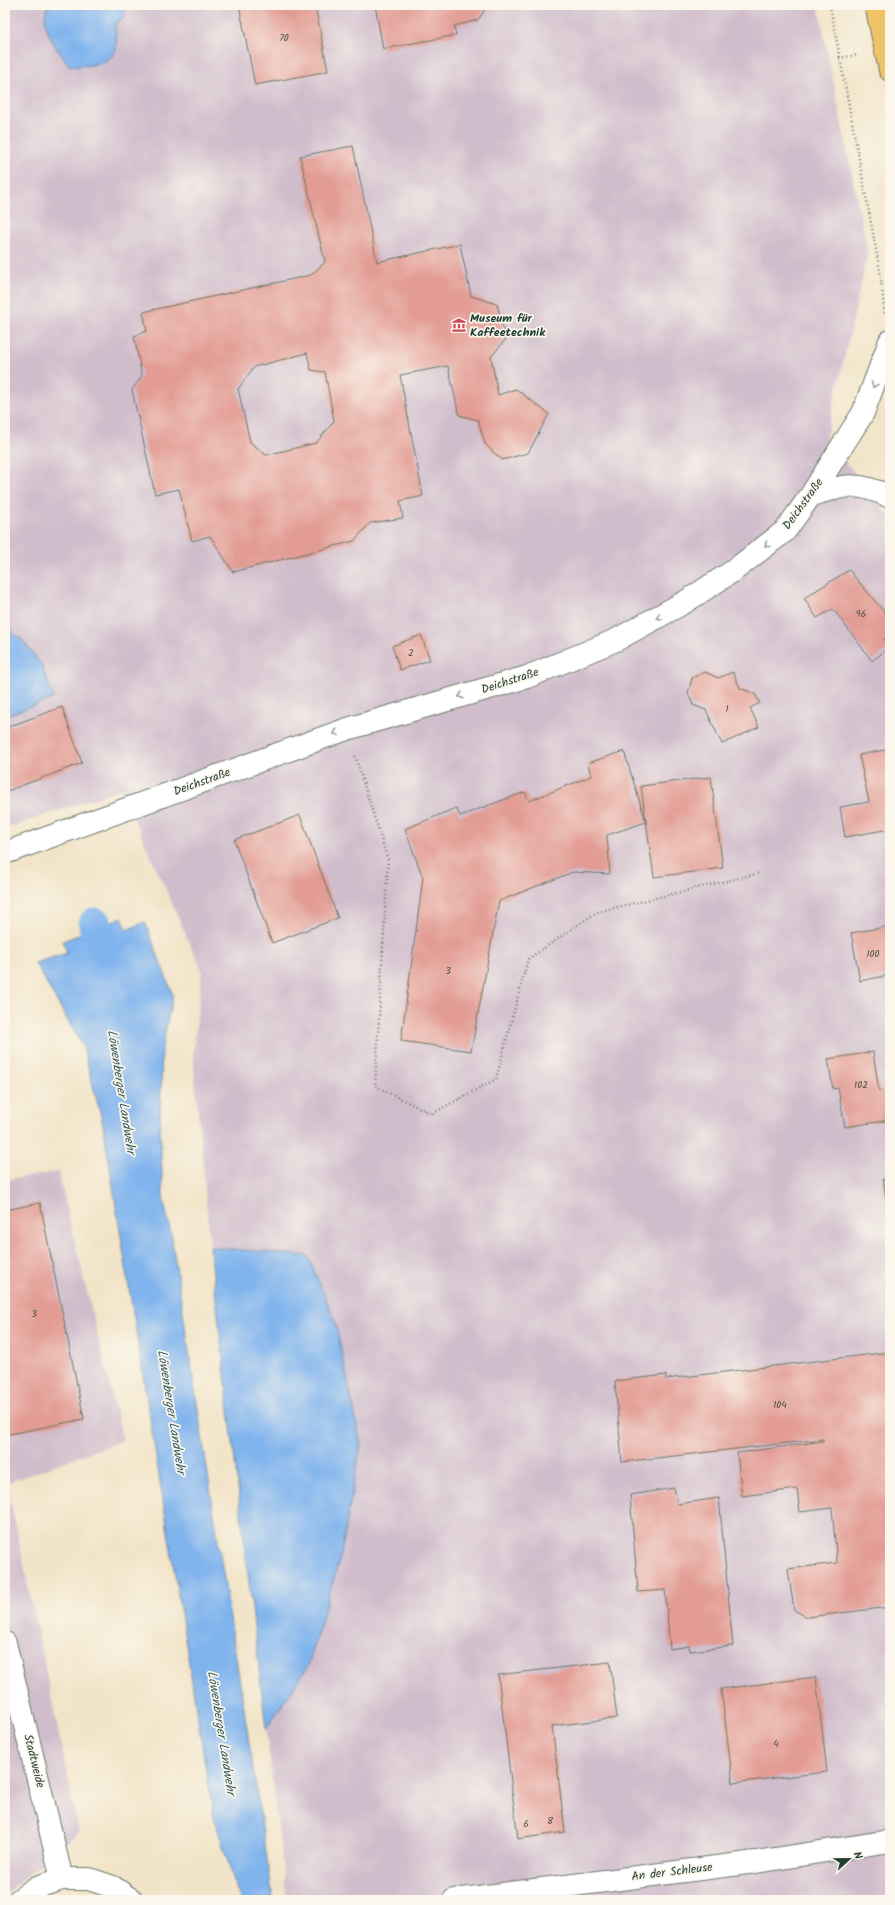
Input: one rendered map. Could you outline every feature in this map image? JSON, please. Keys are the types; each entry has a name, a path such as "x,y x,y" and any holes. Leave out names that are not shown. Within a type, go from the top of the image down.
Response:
{"main road":[{"path":"876,5 890,70"}],"street":[{"name":"Deichstraße","path":"5,853 347,729 527,677 616,640 685,602 732,571 785,531 811,495 863,413 889,345"},
{"path":"811,495 834,488 856,486 873,488 890,497"},
{"name":"Stadtweide","path":"5,1643 62,1879"},
{"name":"An der Schleuse","path":"454,1900 756,1862 890,1841"},
{"path":"19,1900 37,1887 62,1879 89,1879 113,1887 132,1900"}],"path":[{"path":"830,5 880,271 889,345"},
{"path":"347,729 388,860 375,1086 432,1114 496,1079 528,959 596,912 760,874"}],"shaded area":[{"path":"5,5 818,5 868,253 826,438 890,517 890,1900 285,1900 286,1893 266,1729 308,1666 341,1554 361,1443 308,1256 210,1247 193,1054 202,971 121,789 5,829"},
{"path":"58,1172 123,1440 7,1483 79,1832 5,1894 5,1180"}],"water":[{"path":"48,5 124,5 125,17 115,24 117,47 113,55 96,64 70,66 50,37 47,29 45,21"},
{"path":"5,625 24,642 41,664 54,698 5,716"},
{"path":"122,917 127,930 145,922 173,995 162,1047 160,1126 163,1197 171,1234 273,1898 240,1900 213,1814 103,1124 83,1047 35,963 67,953 63,941"},
{"path":"210,1247 308,1256 335,1321 361,1444 341,1554 308,1666 266,1729"}],"building":[{"path":"239,5 315,5 328,71 255,85"},
{"path":"375,5 488,5 478,20 454,26 456,35 383,49"},
{"path":"353,146 377,262 460,244 471,296 497,304 506,339 491,357 498,395 516,389 549,414 528,453 502,460 485,444 478,420 459,415 448,366 400,375 423,496 400,501 403,518 370,523 354,541 233,572 210,536 192,541 179,489 155,494 132,390 142,376 134,336 147,331 143,312 311,275 325,262 300,156","holes":["307,353 311,370 325,372 334,421 316,443 266,455 250,442 238,389 254,367"]},
{"path":"849,570 890,619 890,634 884,639 890,647 872,661 833,609 817,618 804,598"},
{"path":"421,635 430,660 400,670 392,646"},
{"path":"705,672 718,678 733,672 740,688 755,694 760,703 750,708 759,727 722,744 706,710 693,705 688,693 692,678"},
{"path":"62,707 82,763 7,791 5,785 5,728"},
{"path":"890,749 890,829 845,837 840,807 869,802 859,755"},
{"path":"624,751 646,822 607,835 610,874 573,872 499,901 471,1051 401,1041 423,878 405,829 456,808 460,816 525,792 529,801 591,776 588,763"},
{"path":"711,777 723,868 654,877 641,786"},
{"path":"300,815 338,918 272,943 234,840"},
{"path":"890,926 890,975 860,981 851,933"},
{"path":"873,1052 879,1091 890,1090 890,1120 845,1127 838,1088 833,1089 828,1059"},
{"path":"890,1177 890,1217 889,1217 883,1179"},
{"path":"40,1203 84,1419 5,1435 5,1210"},
{"path":"890,1352 890,1607 807,1617 794,1610 788,1569 837,1563 832,1508 800,1512 797,1489 742,1496 737,1453 823,1441 823,1439 622,1462 615,1381 666,1375 666,1379"},
{"path":"674,1488 678,1504 719,1498 733,1646 690,1651 689,1646 670,1649 665,1590 638,1592 630,1495"},
{"path":"610,1662 617,1718 552,1726 565,1832 518,1839 498,1675"},
{"path":"816,1677 827,1772 733,1783 721,1689"}],"waterway":[{"name":"Löwenberger Landwehr","path":"95,924 103,973"}],"place":[{"name":"Museum für Kaffeetechnik","path":"459,325"}]}
